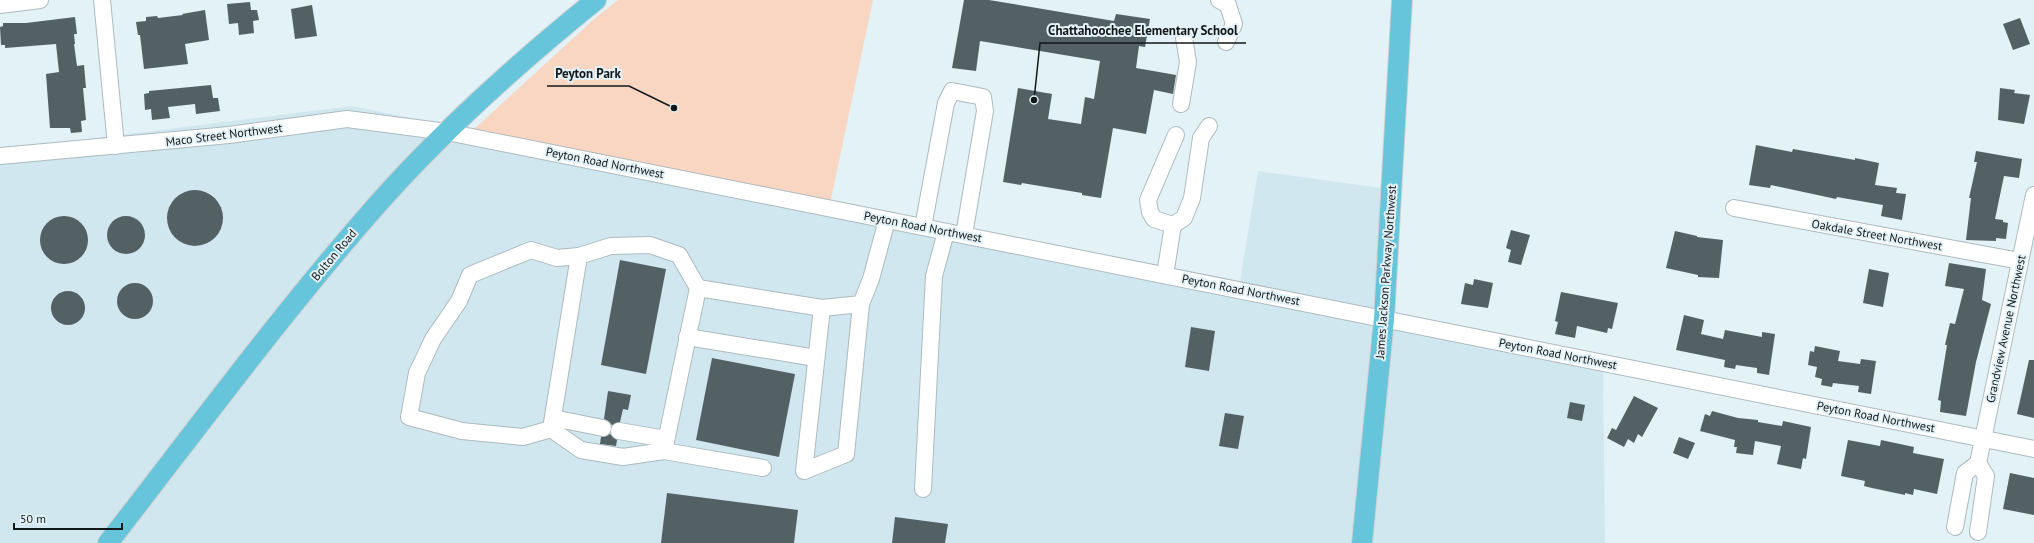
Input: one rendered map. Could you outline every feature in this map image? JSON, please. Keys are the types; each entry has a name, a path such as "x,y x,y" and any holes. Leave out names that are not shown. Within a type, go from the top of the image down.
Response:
{"main road":[{"name":"James Jackson Parkway Northwest","path":"1362,543 1384,319 1402,0"},
{"name":"Bolton Road","path":"108,543 313,281 377,205 447,132 514,69 588,3"}],"street":[{"path":"0,5 40,0"},
{"path":"102,0 116,146"},
{"path":"1219,0 1228,5 1234,24 1226,42"},
{"path":"1182,104 1188,62 1184,38"},
{"path":"923,227 946,103 952,91 983,97 985,111 964,235"},
{"name":"Maco Street Northwest","path":"0,156 229,136 347,119 447,132"},
{"path":"1165,275 1173,225 1184,218 1192,198 1201,138 1209,126"},
{"name":"Peyton Road Northwest","path":"447,132 2034,449"},
{"path":"1173,225 1154,219 1150,212 1148,200 1176,136"},
{"name":"Grandview Avenue Northwest","path":"1978,463 2034,195"},
{"name":"Oakdale Street Northwest","path":"1734,208 2020,261"},
{"path":"822,308 804,471 846,454 861,304 871,278 887,220"},
{"path":"923,489 934,276 946,232"},
{"path":"603,428 552,424 523,438 462,431 409,417 417,373 433,339 458,301 470,275 531,250 557,258 579,256 611,246 650,245 679,255 698,288 665,445"},
{"path":"552,424 579,256"},
{"path":"698,288 822,308 861,304"},
{"path":"687,337 816,358"},
{"path":"552,424 581,450 623,457 665,445"},
{"path":"619,431 665,445 763,468"},
{"path":"1955,527 1961,486 1965,473 1978,463 1986,476 1978,532"},
{"path":"1961,486 1985,491"}],"shaded area":[{"path":"618,0 873,0 830,204 473,130 593,20"},
{"path":"352,106 1239,288 1258,171 1396,190 1395,321 1603,362 1605,543 0,543 0,150"}],"building":[{"path":"964,0 989,0 1114,21 1116,14 1150,19 1145,47 1139,46 1136,68 1176,75 1173,94 1154,90 1146,134 1113,128 1101,198 1082,195 1082,193 1022,183 1021,185 1003,182 1018,88 1052,94 1048,119 1081,124 1085,97 1094,99 1100,61 980,41 976,71 952,68"},
{"path":"250,2 251,10 257,10 259,20 253,21 254,33 239,35 238,23 229,24 227,4"},
{"path":"312,5 317,36 295,39 291,9"},
{"path":"205,10 209,40 185,44 188,64 144,69 140,35 138,35 136,22 146,21 146,17 157,16 158,18 183,15 182,14"},
{"path":"75,17 77,34 74,34 74,44 77,66 84,65 86,88 83,88 86,120 81,121 82,132 71,133 70,128 50,128 46,74 59,72 56,44 5,48 5,45 1,45 0,27 3,26 3,23 26,23"},
{"path":"2020,18 2030,44 2013,50 2003,24"},
{"path":"211,85 213,98 218,98 220,111 196,114 195,104 168,107 170,118 152,120 151,109 145,110 144,94 149,93 149,91"},
{"path":"2000,88 2015,90 2014,93 2030,95 2024,124 1998,120"},
{"path":"1756,145 1792,152 1793,149 1879,163 1875,185 1897,188 1896,193 1906,194 1902,220 1881,216 1883,205 1837,197 1836,199 1771,185 1770,188 1749,185"},
{"path":"1976,151 2022,159 2019,178 2004,176 1995,219 2003,220 2003,222 2008,223 2006,239 1996,238 1996,241 1966,240 1971,198 1969,198 1977,162 1974,162"},
{"path":"189,190 201,190 211,194 219,202 223,212 223,224 219,234 211,242 201,246 189,246 179,242 171,234 167,224 167,212 171,202 179,194"},
{"path":"64,216 73,218 81,223 86,231 88,240 86,249 81,257 73,262 64,264 55,262 47,257 42,249 40,240 42,231 47,223 55,218"},
{"path":"122,216 130,216 140,221 144,228 144,242 140,249 130,254 122,254 112,249 110,246 107,239 107,231 112,221 115,219"},
{"path":"1511,230 1530,235 1521,265 1508,262 1511,250 1506,248"},
{"path":"1675,231 1697,237 1723,240 1719,278 1698,277 1698,275 1666,268"},
{"path":"620,260 666,269 646,374 601,365"},
{"path":"1949,263 1986,269 1982,300 1991,304 1976,362 1966,416 1940,412 1941,401 1938,400 1947,345 1945,345 1950,323 1955,324 1964,289 1945,286"},
{"path":"1869,269 1889,273 1883,307 1863,303"},
{"path":"1474,279 1493,283 1488,308 1461,304 1465,283 1473,285"},
{"path":"139,283 148,288 152,294 152,308 148,314 139,319 131,319 122,314 118,308 117,297 122,288 128,284"},
{"path":"71,291 78,293 83,298 85,308 83,318 78,323 65,325 58,323 53,318 51,305 53,298 58,293"},
{"path":"1561,292 1618,303 1612,329 1608,328 1607,333 1577,326 1575,338 1555,334 1558,322 1555,321"},
{"path":"1684,315 1704,320 1701,334 1723,339 1725,330 1762,337 1762,332 1775,334 1769,375 1757,373 1757,368 1736,365 1735,369 1724,367 1725,360 1676,350"},
{"path":"1191,327 1215,331 1209,371 1185,367"},
{"path":"1815,346 1840,351 1838,361 1860,364 1861,359 1876,361 1871,394 1858,392 1859,386 1833,383 1832,387 1821,385 1822,379 1815,377 1817,367 1808,365 1810,351 1814,352"},
{"path":"712,358 795,374 779,457 696,440"},
{"path":"2029,360 2034,360 2034,418 2017,414"},
{"path":"608,391 631,395 628,410 623,409 620,422 612,425 604,419"},
{"path":"1634,396 1658,408 1642,437 1638,434 1634,443 1628,439 1624,447 1607,438 1612,428 1616,430"},
{"path":"1570,402 1585,405 1582,421 1567,418"},
{"path":"1712,411 1738,418 1758,420 1758,422 1782,426 1783,421 1811,427 1806,459 1803,458 1801,469 1777,464 1781,446 1755,441 1753,455 1736,453 1737,447 1734,447 1735,440 1700,431 1705,414 1710,416"},
{"path":"1225,413 1244,416 1238,449 1219,446"},
{"path":"610,434 617,440 616,446 600,444 601,437"},
{"path":"1679,437 1695,443 1688,459 1673,453"},
{"path":"1848,440 1880,446 1881,440 1914,447 1913,453 1944,459 1937,494 1914,489 1913,495 1905,493 1905,495 1864,486 1865,481 1841,476"},
{"path":"2010,473 2034,478 2034,515 2003,509"},
{"path":"667,493 798,510 794,543 661,543"},
{"path":"895,517 948,524 945,543 892,543"}],"place":[{"name":"Chattahoochee Elementary School","path":"1034,100"},
{"name":"Peyton Park","path":"674,108"}]}
